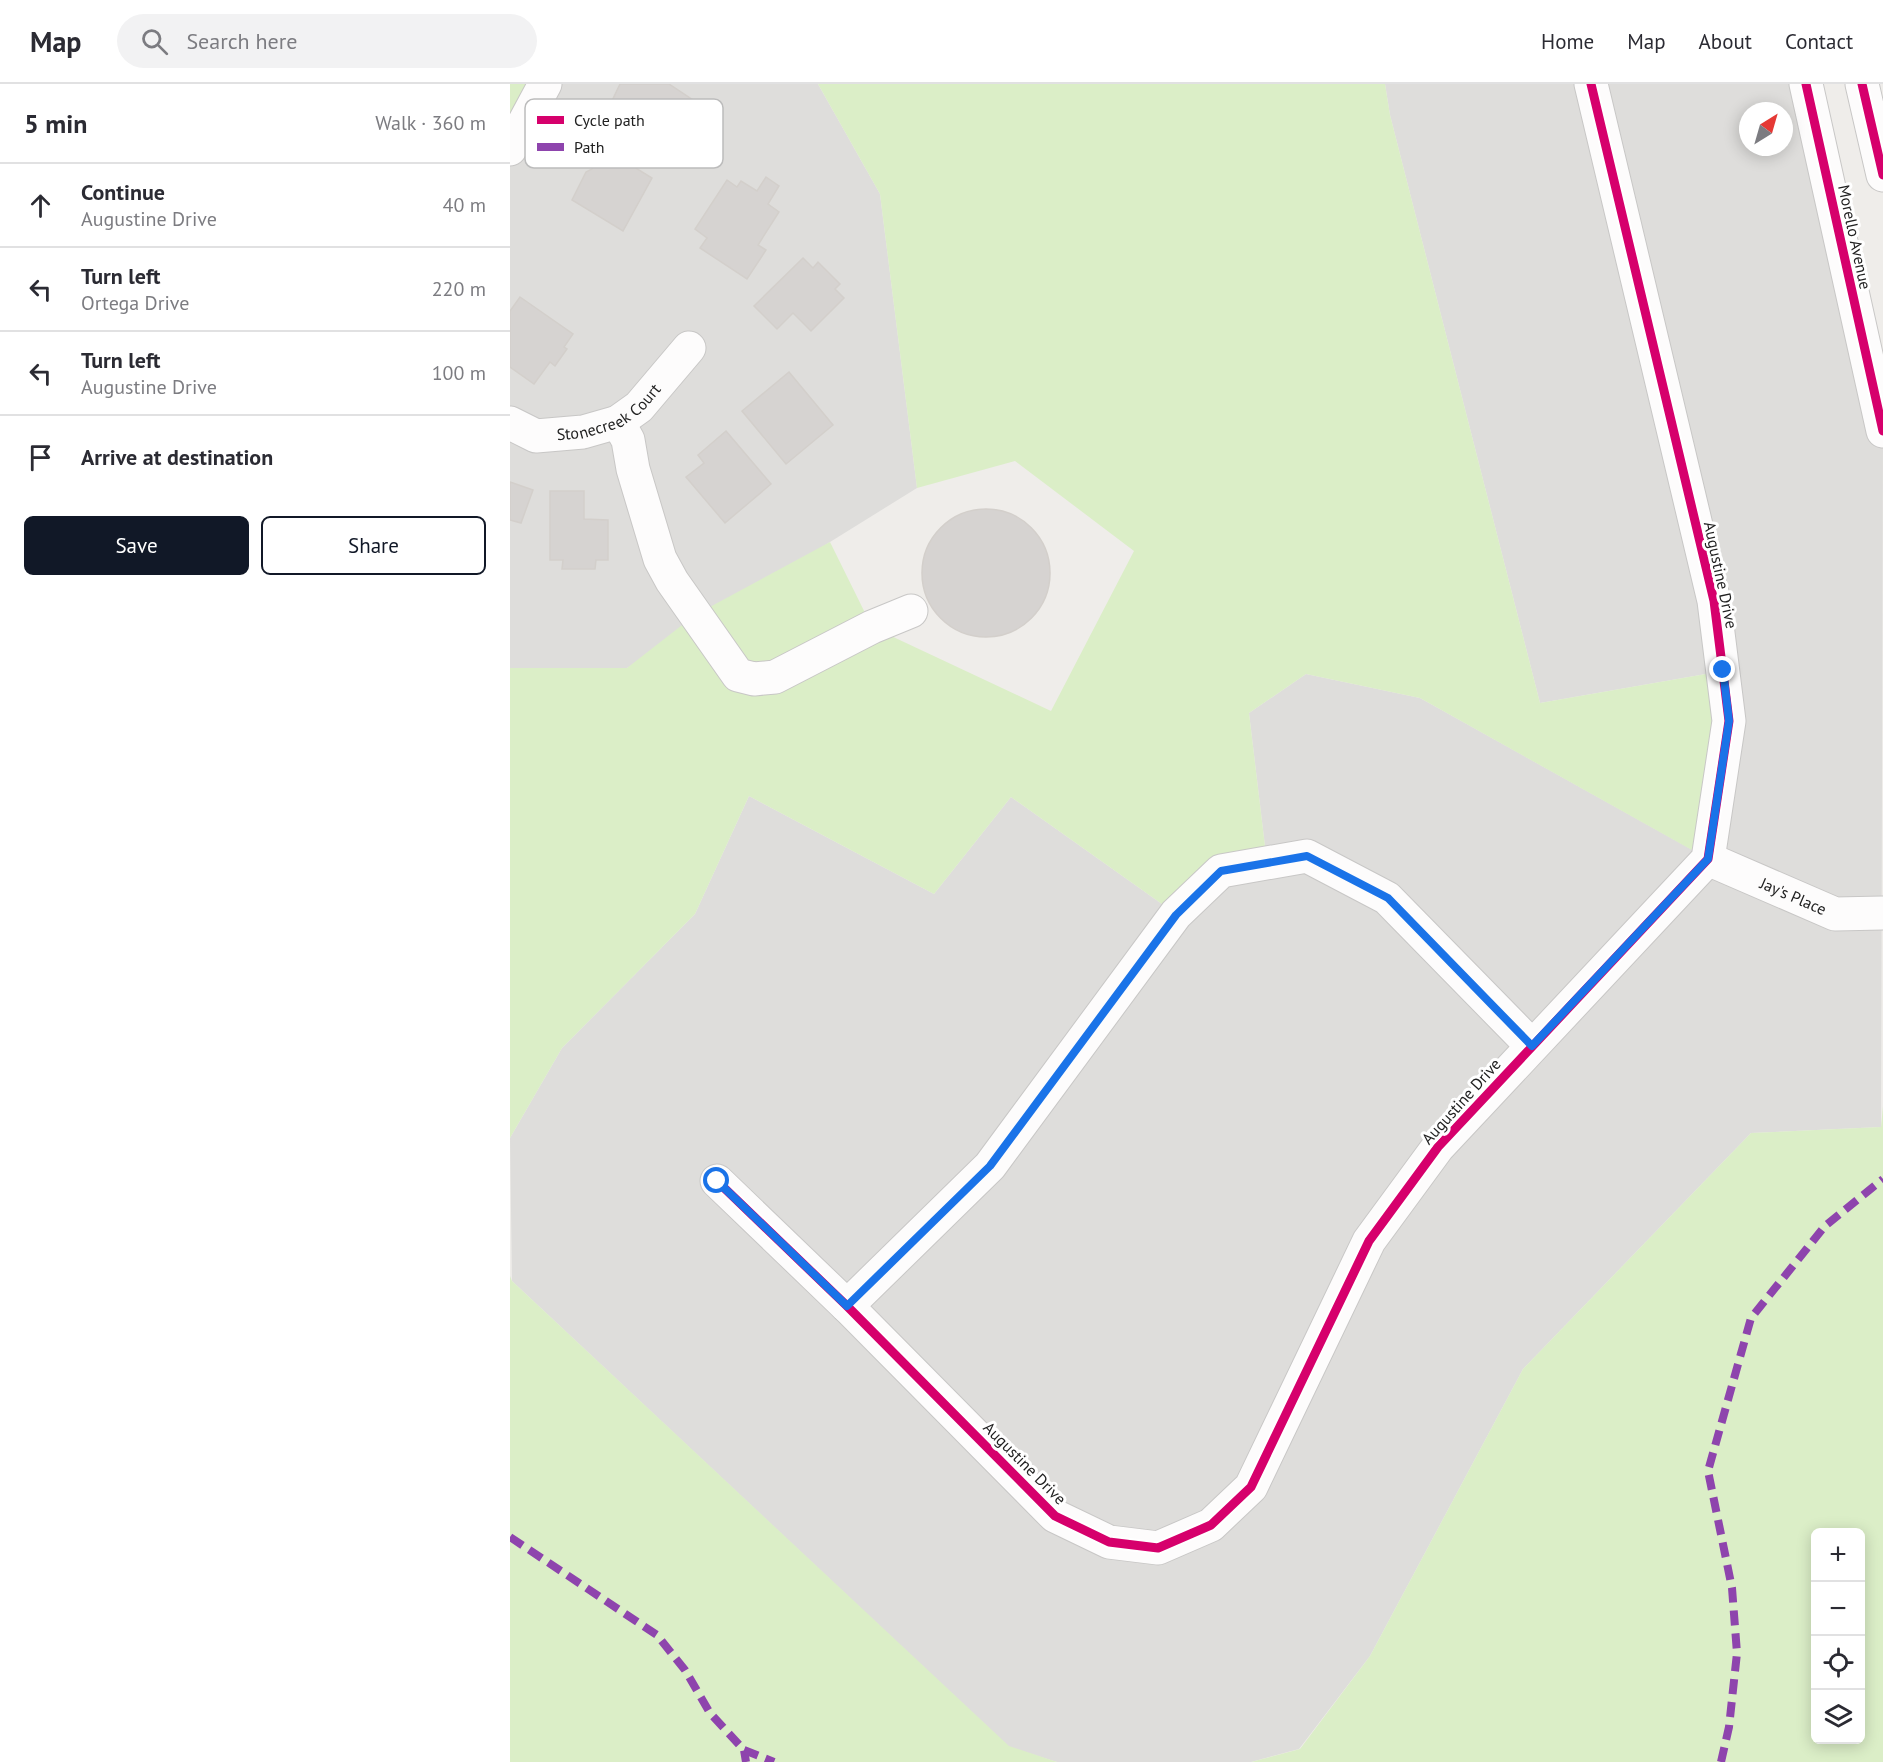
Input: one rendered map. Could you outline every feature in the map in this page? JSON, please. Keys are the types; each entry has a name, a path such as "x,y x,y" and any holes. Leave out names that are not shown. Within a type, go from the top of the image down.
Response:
{"street":[{"path":"537,99 545,84"},
{"name":"Augustine Drive","path":"717,1181 847,1306 1055,1516 1109,1542 1158,1548 1211,1525 1251,1487 1369,1241 1438,1147 1708,859 1729,721 1714,601 1591,84"},
{"name":"Morello Avenue","path":"1806,84 1883,431"},
{"path":"1862,84 1883,175"},
{"path":"510,149 525,121"},
{"name":"Stonecreek Court","path":"510,423 536,436 583,432 618,422 639,407 689,348"},
{"path":"618,422 628,440 633,469 660,560 672,581 738,675 754,679 775,677 872,627 911,611"},
{"path":"847,1306 990,1166 1176,915 1221,871 1307,856 1388,898 1532,1046"},
{"name":"Jay's Place","path":"1708,859 1835,914 1883,913"}],"shaded area":[{"path":"545,84 818,84 880,194 917,488 627,668 510,668 510,149 525,121 525,168 723,168 723,99 537,99"},
{"path":"1385,84 1806,84 1883,431 1881,1127 1751,1133 1523,1369 1370,1656 1299,1749 1251,1762 1057,1762 1009,1747 512,1281 510,1138 562,1048 695,914 749,796 934,894 1011,797 1176,914 1267,863 1249,713 1306,674 1420,698 1707,858 1723,671 1540,703 1390,115"}],"green space":[{"path":"510,84 545,84 537,99 525,99 525,121 510,149"},
{"path":"818,84 1385,84 1390,115 1540,703 1723,671 1708,859 1420,698 1306,674 1249,713 1267,863 1176,914 1011,797 934,894 749,796 695,914 562,1048 510,1138 510,668 627,668 695,615 830,542 872,627 1051,711 1134,551 1015,461 917,488 880,194"},
{"path":"1883,1106 1883,1762 1251,1762 1300,1749 1370,1656 1523,1369 1751,1133 1881,1127"},
{"path":"510,1276 512,1281 1009,1746 1057,1762 510,1762"}],"building":[{"path":"620,84 669,84 692,99 613,99"},
{"path":"636,168 652,178 623,231 572,200 586,172 592,169"},
{"path":"766,177 779,186 768,204 779,212 758,245 766,250 747,279 700,248 707,238 695,229 727,180 737,187 741,181 757,191"},
{"path":"803,258 813,268 818,262 840,284 835,289 844,298 811,331 793,313 777,329 754,306"},
{"path":"520,297 573,334 564,347 567,349 555,366 550,362 534,384 510,367 510,311"},
{"path":"789,372 833,425 786,464 742,411"},
{"path":"726,431 771,484 725,523 686,477 704,463 698,455"},
{"path":"510,482 533,490 521,523 510,520"},
{"path":"550,491 584,491 584,519 608,520 608,560 596,560 595,569 562,569 563,560 550,560"},
{"path":"986,509 1011,514 1032,527 1045,548 1050,573 1045,598 1032,619 1011,632 986,637 961,632 940,619 927,598 922,573 927,548 940,527 961,514"}],"marked path":[{"path":"1721,1762 1729,1727 1737,1653 1732,1588 1708,1471 1751,1318 1825,1226 1883,1179"},
{"path":"510,1537 657,1635 685,1670 710,1713 744,1750 746,1762"},
{"path":"744,1750 774,1762"}],"cycle path":[{"path":"717,1181 847,1306 1055,1516 1109,1542 1158,1548 1211,1525 1251,1487 1369,1241 1438,1147 1708,859 1729,721 1714,601 1591,84"},
{"path":"1806,84 1883,431"},
{"path":"1862,84 1883,175"}],"route":[{"path":"717,1181 847,1306 990,1166 1176,915 1221,871 1307,856 1388,898 1532,1046 1708,859 1729,721 1723,670"}]}
